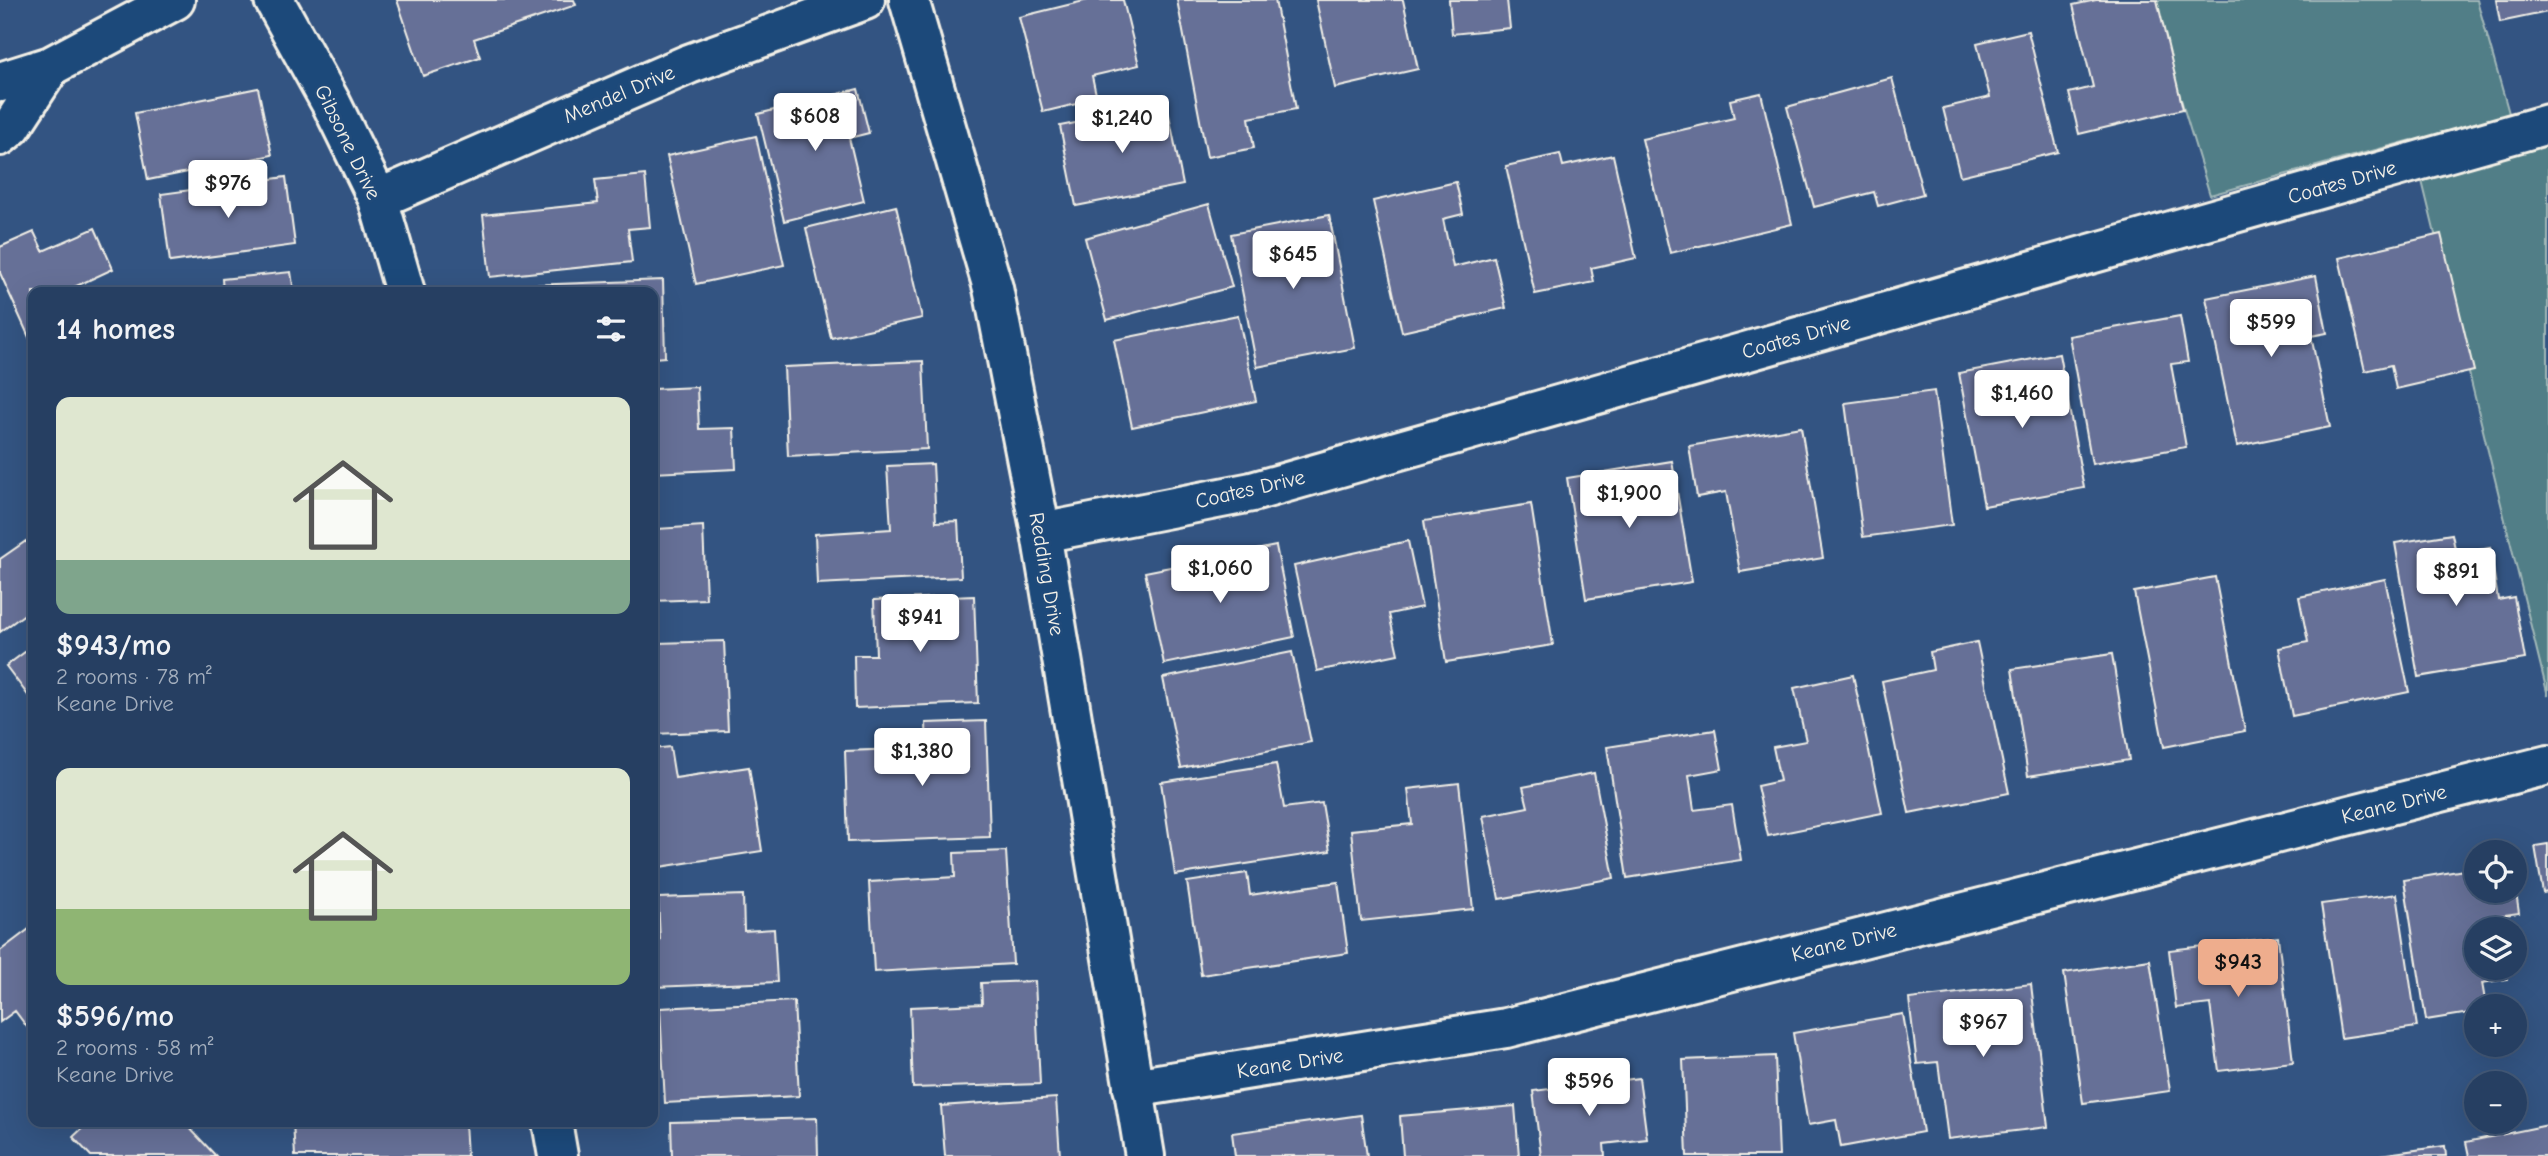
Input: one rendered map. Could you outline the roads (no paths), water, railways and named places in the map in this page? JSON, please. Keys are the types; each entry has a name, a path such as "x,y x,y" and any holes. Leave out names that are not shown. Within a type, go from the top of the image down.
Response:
{"street":[{"path":"0,82 51,66 175,0"},
{"name":"Gibsone Drive","path":"274,0 332,104 377,199 403,287"},
{"name":"Mendel Drive","path":"377,199 689,64 865,0"},
{"name":"Redding Drive","path":"909,0 993,288 1041,533 1145,1156"},
{"path":"0,136 12,127 51,66"},
{"name":"Coates Drive","path":"1041,533 1252,492 2548,124"},
{"name":"Keane Drive","path":"1133,1088 1506,1028 2548,765"},
{"path":"553,1127 558,1156"}]}
